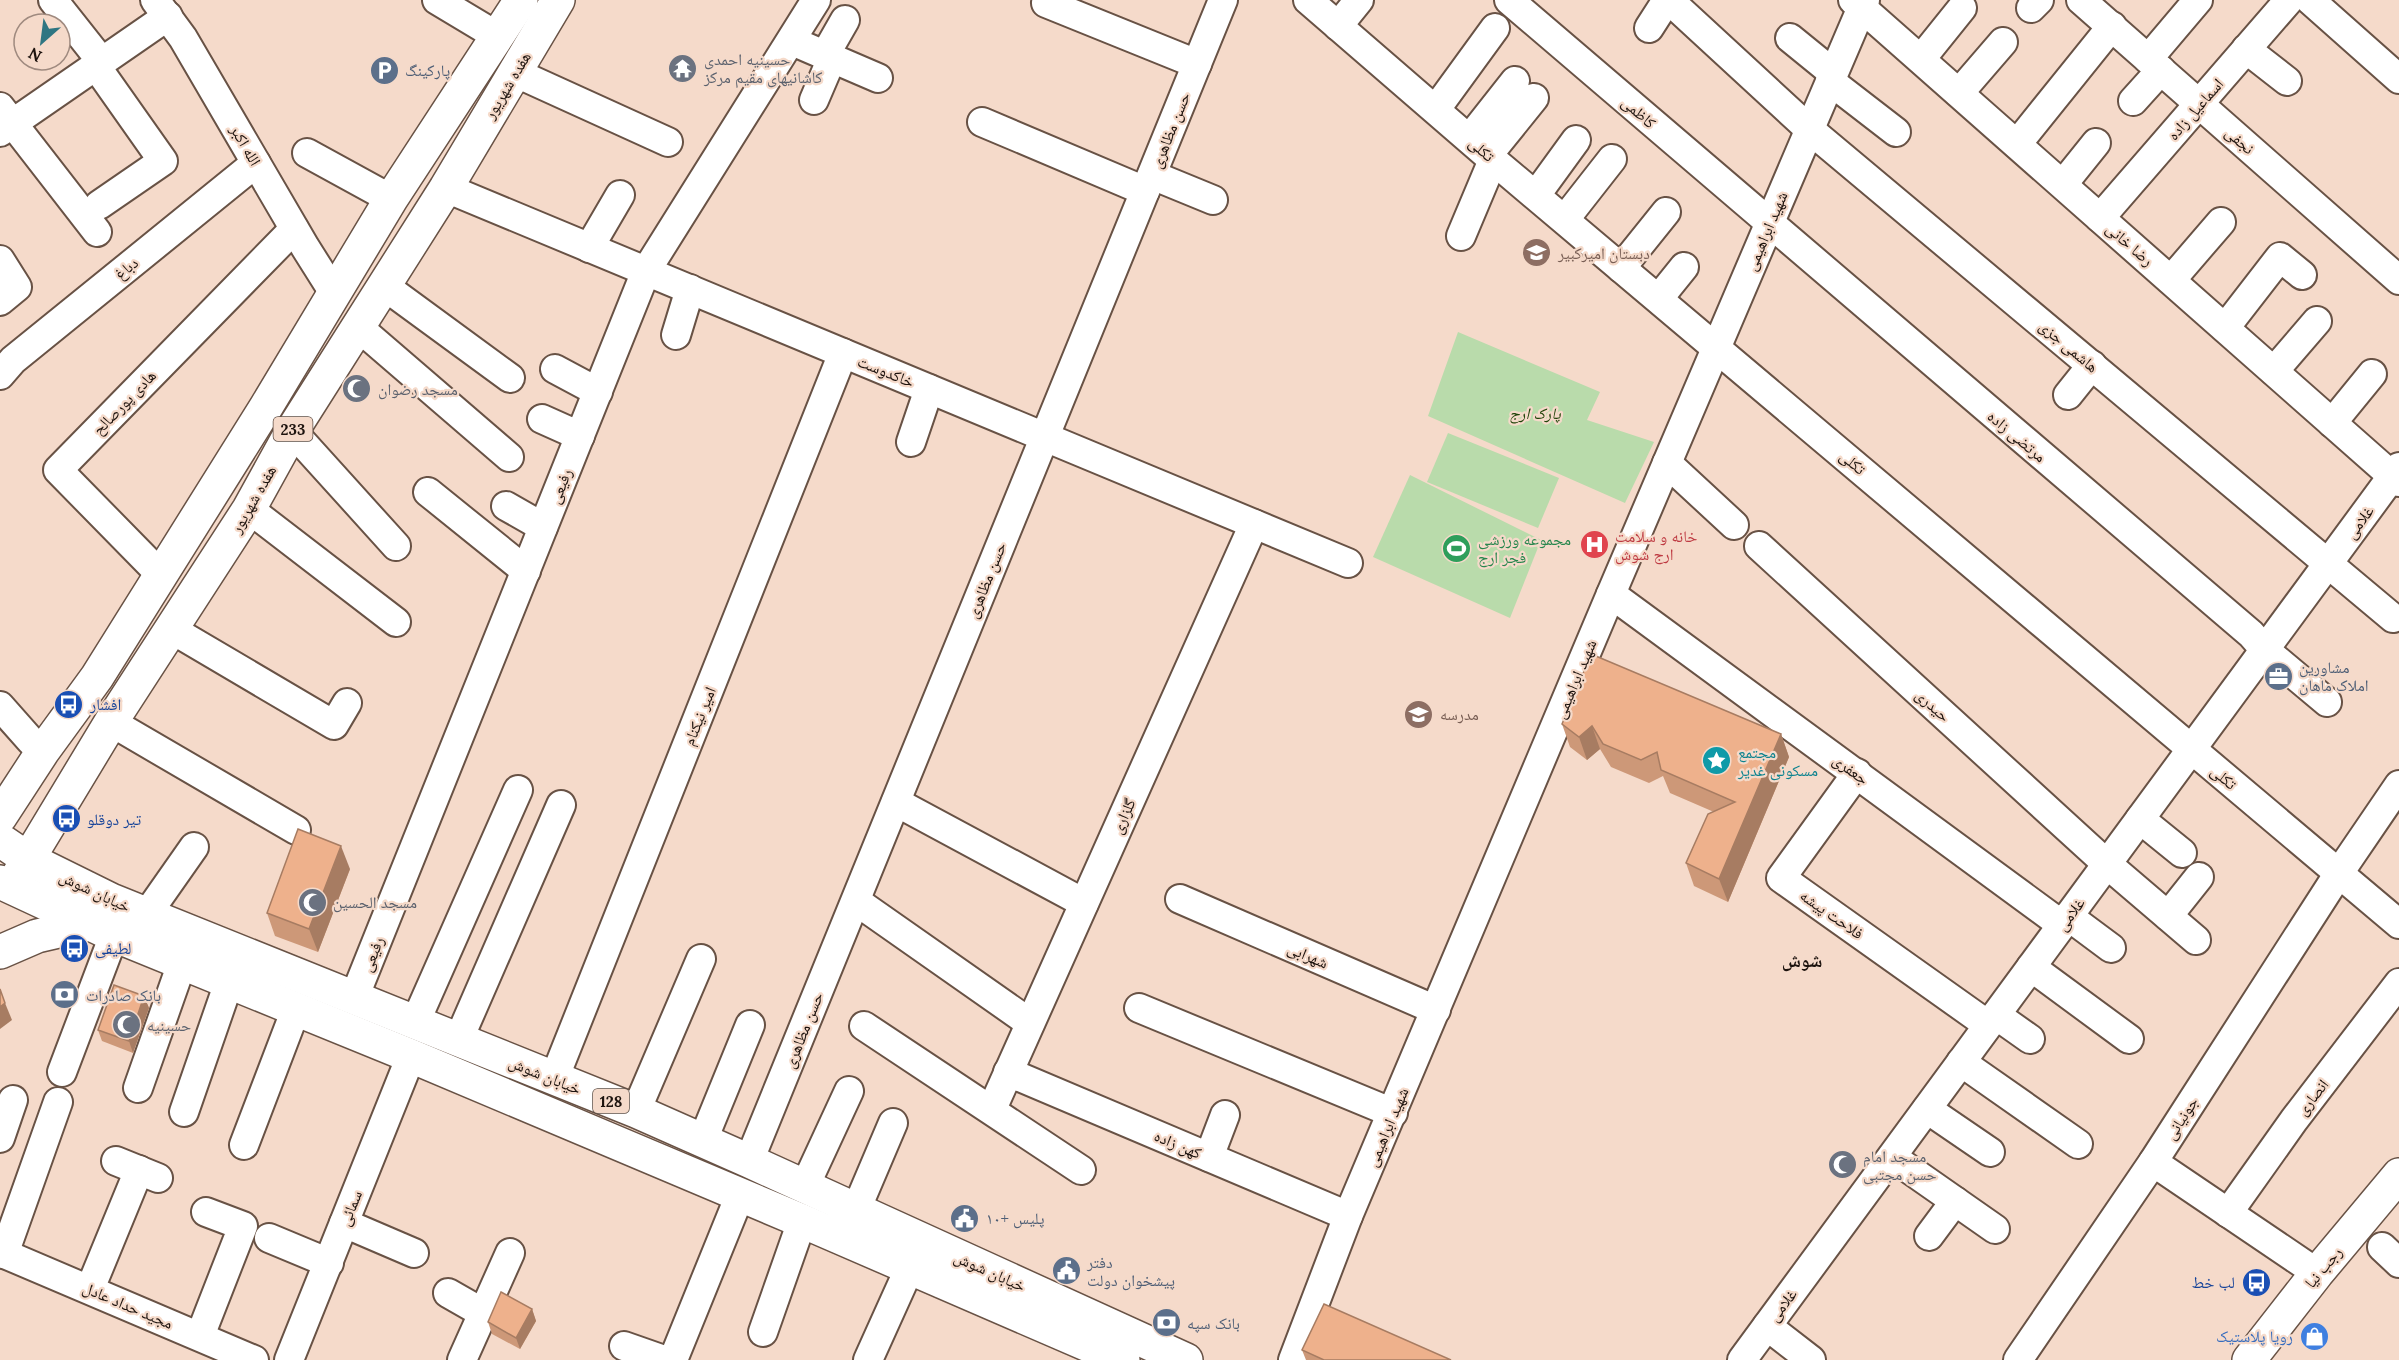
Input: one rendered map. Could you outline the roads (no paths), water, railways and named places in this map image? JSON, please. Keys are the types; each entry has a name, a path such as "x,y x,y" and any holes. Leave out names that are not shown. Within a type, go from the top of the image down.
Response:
{"main road":[{"name":"هفده شهریور","path":"0,817 98,676 266,407 392,199 521,0"},
{"name":"هفده شهریور","path":"4,891 28,859 111,722 249,509 292,431 446,188 558,0"},
{"name":"خیابان شوش","path":"0,840 28,859 111,900 636,1111 1186,1360"},
{"name":"خیابان شوش","path":"4,891 411,1056 910,1267 1123,1360"},
{"path":"0,952 37,936 101,929"},
{"name":"رجب نیا","path":"2249,1360 2317,1273 2399,1175"}],"street":[{"path":"53,0 99,64 163,161 98,219 4,121 99,64 162,8"},
{"path":"437,0 497,36"},
{"name":"رفیعی","path":"354,998 646,272 816,0"},
{"name":"حسن مظاهری","path":"750,1161 1223,0"},
{"name":"تکلی","path":"1308,0 2191,749 2397,919"},
{"path":"1338,26 1359,0"},
{"name":"کاظمی","path":"1509,0 1769,224"},
{"path":"1649,28 1668,0"},
{"name":"هاشمی جزی","path":"1668,0 1809,129 2393,618"},
{"path":"2133,101 2154,64 2198,0"},
{"name":"اسماعیل زاده","path":"2100,218 2289,0"},
{"path":"2310,0 2398,76"},
{"name":"شهید ابراهیمی","path":"1293,1360 1348,1216 1832,77 1860,2"},
{"name":"رضا خانی","path":"1860,2 1959,93 2332,423 2397,475"},
{"path":"1046,3 1197,64"},
{"path":"2017,144 2074,7"},
{"name":"نجفی","path":"2074,7 2154,64 2399,280"},
{"name":"الله اکبر","path":"162,8 183,38 294,229 334,293"},
{"path":"1921,59 1962,8"},
{"path":"814,100 828,57 845,20"},
{"path":"1436,109 1495,28"},
{"path":"1791,38 1896,132"},
{"path":"792,41 878,78"},
{"path":"1959,93 2003,42"},
{"path":"2246,49 2287,81"},
{"path":"514,72 668,142"},
{"path":"1461,236 1484,151 1525,89"},
{"path":"982,122 1148,183 1213,200"},
{"path":"1536,195 1576,140"},
{"path":"2062,184 2096,144"},
{"path":"307,153 392,199"},
{"path":"1565,219 1612,159"},
{"name":"دباغ","path":"0,375 13,360 256,163"},
{"name":"خاکدوست","path":"446,188 1337,558"},
{"path":"589,248 620,195"},
{"path":"1621,267 1666,213"},
{"path":"2171,280 2221,222"},
{"name":"مرتضی زاده","path":"1769,224 2251,634 2265,650 2327,702"},
{"name":"هادی پورصالح","path":"161,575 58,470 294,229"},
{"path":"2225,328 2271,249 2302,275"},
{"path":"0,260 17,287 0,301"},
{"path":"1659,298 1684,267"},
{"path":"383,285 510,378"},
{"path":"676,335 690,289"},
{"path":"2274,371 2317,321"},
{"path":"357,326 509,457"},
{"name":"امیر نیکنام","path":"554,1079 843,353"},
{"path":"2068,394 2092,365"},
{"path":"555,369 598,392"},
{"path":"2332,423 2372,374"},
{"path":"911,442 929,389"},
{"path":"542,419 580,436"},
{"path":"292,431 396,546"},
{"path":"1667,463 1734,525"},
{"name":"غلامی","path":"1742,1360 2191,749 2397,475"},
{"path":"428,492 526,571"},
{"path":"506,506 543,527"},
{"path":"249,509 396,622"},
{"name":"گلزاری","path":"992,1109 1254,524"},
{"name":"حیدری","path":"1758,546 2107,864 2196,940"},
{"name":"جعفری","path":"1611,594 2065,921 2111,948"},
{"path":"171,629 341,714"},
{"path":"0,706 31,741"},
{"path":"111,722 296,830"},
{"name":"فلاحت پیشه","path":"1857,773 1781,878 1992,1020"},
{"name":"جونیانی","path":"2019,1360 2153,1162 2399,784"},
{"path":"415,1023 518,790"},
{"path":"896,802 1084,903"},
{"path":"459,1041 561,805"},
{"path":"2140,819 2182,853"},
{"path":"147,914 194,847"},
{"path":"2168,916 2199,878"},
{"name":"شهرابی","path":"1180,899 1436,1010"},
{"path":"856,901 1030,1023"},
{"path":"63,1072 101,929"},
{"path":"636,1111 701,959"},
{"path":"138,1088 182,963"},
{"path":"2031,967 2129,1039"},
{"path":"184,1112 229,982"},
{"name":"انصاری","path":"2228,1213 2294,1120 2399,983"},
{"path":"1139,1008 1393,1113"},
{"path":"244,1145 296,1009"},
{"path":"1992,1020 2030,1039"},
{"path":"703,1140 750,1025"},
{"path":"864,1026 1081,1170"},
{"name":"سمائی","path":"290,1360 411,1056"},
{"path":"1961,1062 2078,1144"},
{"name":"کهن زاده","path":"1008,1072 1348,1216"},
{"path":"805,1186 849,1091"},
{"path":"0,1138 13,1100"},
{"path":"2,1253 58,1102"},
{"path":"1927,1109 1990,1152"},
{"path":"1209,1157 1225,1115"},
{"path":"856,1210 893,1122"},
{"path":"1892,1156 1995,1229"},
{"path":"2153,1162 2317,1273"},
{"path":"90,1289 137,1170"},
{"path":"674,1360 740,1195"},
{"path":"1929,1236 1955,1201"},
{"path":"200,1336 243,1226 206,1212"},
{"path":"763,1332 802,1221"},
{"path":"344,1223 414,1253"},
{"path":"269,1238 329,1263"},
{"name":"مجید حداد عادل","path":"2,1253 254,1360"},
{"path":"462,1360 510,1253"},
{"path":"868,1360 910,1267"},
{"path":"448,1293 483,1313"},
{"path":"1767,1326 1811,1360"},
{"path":"624,1346 663,1360"}],"place":[{"name":"حسینیه احمدی کاشانیهای مقیم مرکز","path":"683,68"},
{"name":"پارکینگ","path":"384,70"},
{"name":"دبستان امیرکبیر","path":"1537,253"},
{"name":"مسجد رضوان","path":"357,389"},
{"name":"خانه و سلامت ارج شوش","path":"1594,545"},
{"name":"مجموعه ورزشی فجر ارج","path":"1457,548"},
{"name":"مشاورین املاک ماهان","path":"2278,676"},
{"name":"افشار","path":"69,704"},
{"name":"مدرسه","path":"1419,714"},
{"name":"مجتمع مسکونی غدیر","path":"1717,761"},
{"name":"تیر دوقلو","path":"66,819"},
{"name":"مسجد الحسین","path":"312,902"},
{"name":"لطیفی","path":"74,948"},
{"name":"بانک صادرات","path":"65,995"},
{"name":"حسینیه","path":"126,1025"},
{"name":"مسجد امام حسن مجتبی","path":"1842,1165"},
{"name":"پلیس +۱۰","path":"965,1218"},
{"name":"دفتر پیشخوان دولت","path":"1066,1271"},
{"name":"لب خط","path":"2256,1282"},
{"name":"بانک سپه","path":"1166,1323"},
{"name":"رویا پلاستیک","path":"2314,1336"}],"district":[{"name":"شوش","path":"1802,960"}],"park label":[{"name":"پارک ارج","path":"1535,413"}]}
